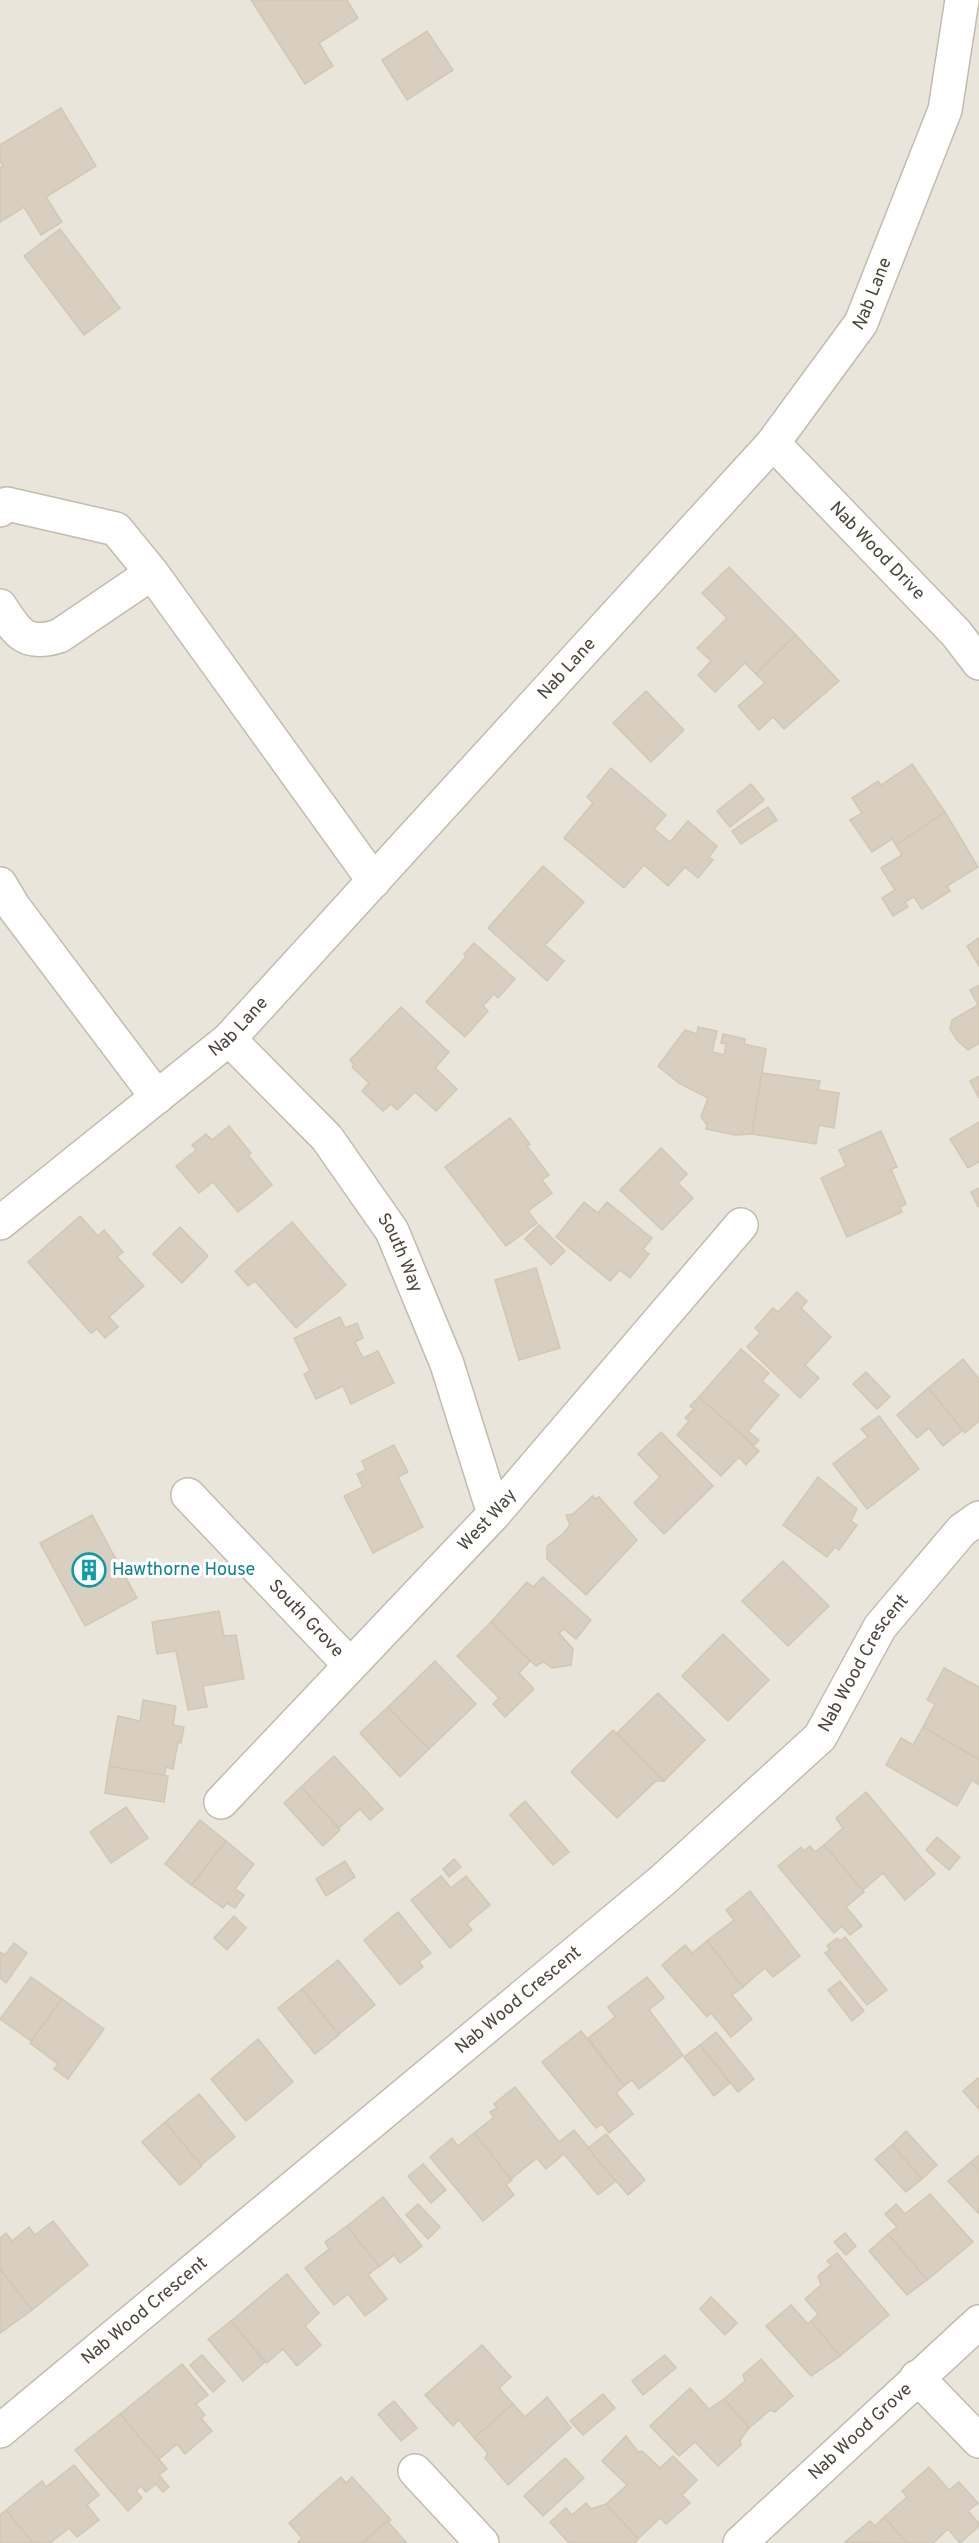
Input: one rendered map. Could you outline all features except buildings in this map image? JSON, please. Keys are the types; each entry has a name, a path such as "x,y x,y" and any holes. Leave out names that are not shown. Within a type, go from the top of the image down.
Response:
{"street":[{"name":"Nab Lane","path":"0,1223 229,1039 773,443 861,323 945,110 962,0"},
{"name":"Nab Wood Drive","path":"773,443 956,633 979,663"},
{"path":"0,510 7,504 116,529 152,573 374,881"},
{"path":"0,606 16,630 25,638 46,640 59,636 152,573"},
{"path":"0,884 13,906 157,1097"},
{"name":"South Way","path":"229,1039 327,1138 392,1231 447,1364 494,1514"},
{"name":"West Way","path":"221,1802 494,1514 741,1225"},
{"name":"South Grove","path":"188,1495 350,1665"},
{"name":"Nab Wood Crescent","path":"0,2431 663,1880 820,1737 880,1627 962,1530 979,1518"},
{"name":"Nab Wood Grove","path":"740,2543 979,2322"},
{"path":"917,2377 979,2441"},
{"path":"415,2471 482,2543"}],"shaded area":[{"path":"0,0 979,0 979,2543 0,2543"}],"place":[{"name":"Hawthorne House","path":"89,1570"}]}
